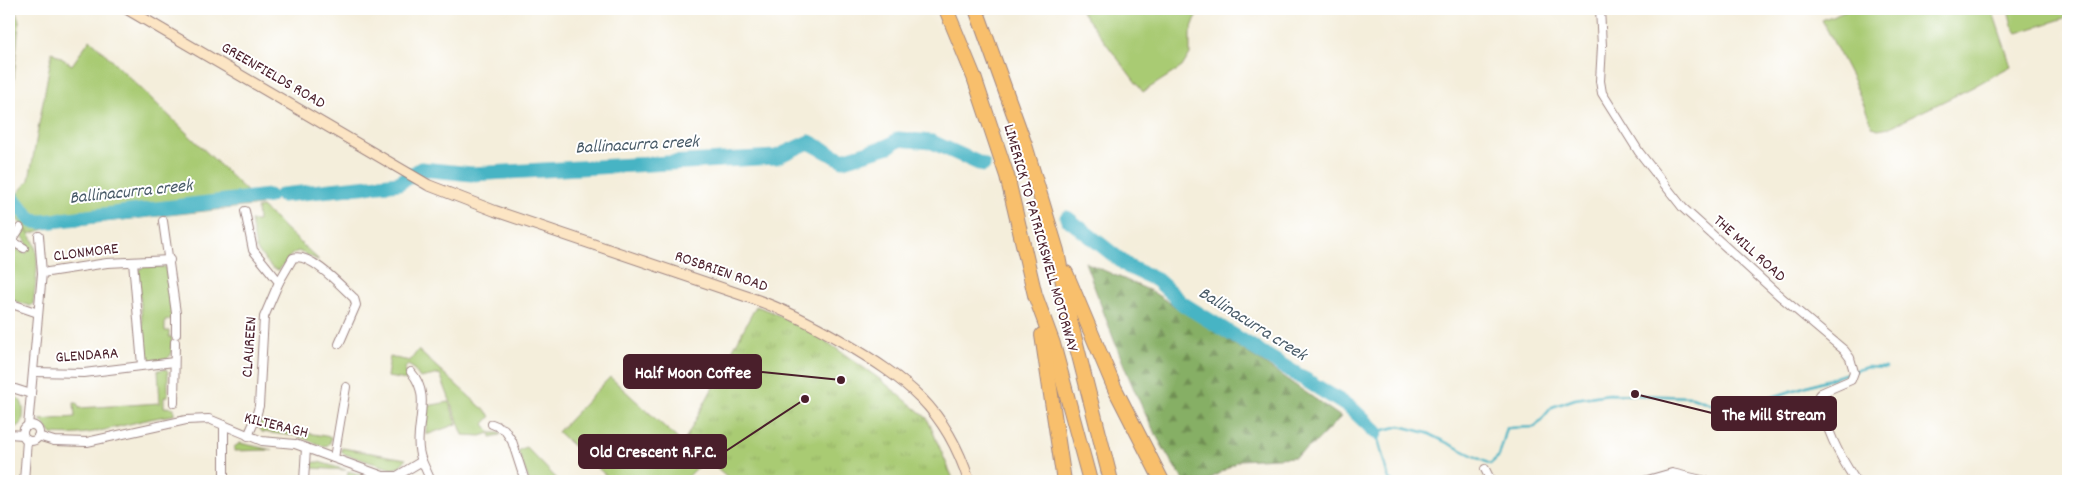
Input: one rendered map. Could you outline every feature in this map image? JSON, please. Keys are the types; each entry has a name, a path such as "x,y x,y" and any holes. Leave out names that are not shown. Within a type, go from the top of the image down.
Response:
{"highway":[{"name":"LIMERICK TO PATRICKSWELL MOTORWAY","path":"946,9 974,77 1006,176 1035,295 1053,344 1090,481"},
{"name":"LIMERICK TO PATRICKSWELL MOTORWAY","path":"976,9 1025,145 1057,251 1070,320 1112,481"},
{"path":"1057,251 1115,389 1162,481"},
{"path":"1035,295 1064,481"}],"street":[{"name":"GREENFIELDS ROAD","path":"127,9 404,170"},
{"name":"THE MILL ROAD","path":"1600,9 1602,46 1600,81 1602,93 1657,176 1683,208 1781,297 1844,350 1850,358 1854,372 1847,383 1822,393 1820,396 1823,416 1829,434 1856,481"},
{"name":"ROSBRIEN ROAD","path":"404,170 444,191 495,211 743,295 800,317 873,360 912,388 938,417 951,436 969,481"},
{"path":"245,211 254,251 279,282"},
{"path":"163,221 176,313 174,403"},
{"path":"20,228 10,243 24,248"},
{"name":"GLENDARA","path":"28,426 42,273 39,236"},
{"name":"CLAUREEN","path":"248,436 259,408 266,309 279,282 294,258 304,257 312,262 354,298 356,305 340,344"},
{"name":"CLONMORE","path":"42,273 107,263 170,260"},
{"name":"CLONMORE","path":"133,262 136,305"},
{"path":"9,303 38,313"},
{"name":"GLENDARA","path":"136,305 142,365"},
{"name":"GLENDARA","path":"33,372 84,373 174,362"},
{"path":"410,372 418,380 421,395 422,410 419,442 422,462 431,481"},
{"path":"334,458 346,387"},
{"path":"9,388 31,394"},
{"name":"KILTERAGH","path":"38,436 54,441 87,442 186,420 209,419 248,436 306,448 389,479 404,473 422,462"},
{"path":"492,424 504,430 512,441 526,481"},
{"path":"224,425 224,481"},
{"path":"9,434 25,438 32,441 38,436 37,429 33,426 28,426 23,430 25,438 24,481"},
{"path":"304,481 306,448"},
{"path":"1485,469 1491,481"},
{"path":"1644,481 1672,473 1706,481"}],"green space":[{"path":"9,9 15,9 19,21 9,118"},
{"path":"1080,9 1199,9 1190,33 1190,54 1182,67 1143,92"},
{"path":"1849,9 1992,9 2011,66 1971,88 1890,127 1878,129 1873,127 1854,82 1822,20"},
{"path":"2008,9 2068,9 2068,17 2017,33 2012,26"},
{"path":"90,39 261,205 48,228 30,234 9,210 9,204 29,180 52,52 72,65"},
{"path":"262,207 318,260 298,251 291,255 279,270 272,268 256,249 251,221 258,221 257,208"},
{"path":"23,227 32,238 37,254 33,304 30,306 9,299 9,251 14,248 26,254 27,243 20,234"},
{"path":"1085,262 1151,291 1262,362 1341,417 1315,443 1295,457 1240,460 1207,481 1184,481 1168,456 1140,402 1116,346"},
{"path":"144,266 166,267 173,314 173,319 165,321 165,331 169,331 169,337 172,337 171,355 167,359 148,361 145,356 138,273"},
{"path":"756,306 817,335 881,380 927,418 954,481 732,481 685,440"},
{"path":"418,350 491,416 484,424 491,433 502,433 500,435 491,437 490,433 481,436 463,435 440,374 420,378 413,368 408,365 405,368 405,374 414,381 387,377 390,357 410,361"},
{"path":"166,369 168,372 168,396 164,397 164,407 174,408 174,415 99,431 68,435 52,434 40,420 75,417 74,403 77,403 79,408 160,403 158,370"},
{"path":"610,377 703,462 684,481 612,481 558,432"},
{"path":"9,394 20,400 23,419 17,427 9,429"},
{"path":"449,402 457,424 426,435 427,406"},
{"path":"261,421 272,423 271,427 331,437 330,443 325,447 298,436 262,432 259,429"},
{"path":"240,443 272,450 234,451 234,447"},
{"path":"526,447 559,481 529,481 518,451"},
{"path":"342,448 406,459 399,467 392,469 344,454 341,450"},
{"path":"316,462 346,470 311,468 312,463"},
{"path":"348,471 379,480 347,479"}],"waterway":[{"name":"Ballinacurra creek","path":"282,195 399,183 421,169 472,174 776,157 809,142 843,160 889,146 898,139 932,142 983,165"},
{"name":"Ballinacurra creek","path":"9,194 32,221 43,222 269,196"},
{"name":"Ballinacurra creek","path":"1067,218 1129,267 1157,280 1183,304 1351,408 1376,432"},
{"path":"1392,481 1389,480 1376,432 1400,426 1427,433 1490,464 1499,456 1507,428 1535,427 1552,407 1575,399 1609,394 1692,397 1711,404 1740,398 1763,400 1867,367 1886,368"}],"place":[{"name":"Half Moon Coffee","path":"841,380"},
{"name":"The Mill Stream","path":"1635,394"},
{"name":"Old Crescent R.F.C.","path":"805,399"}]}
